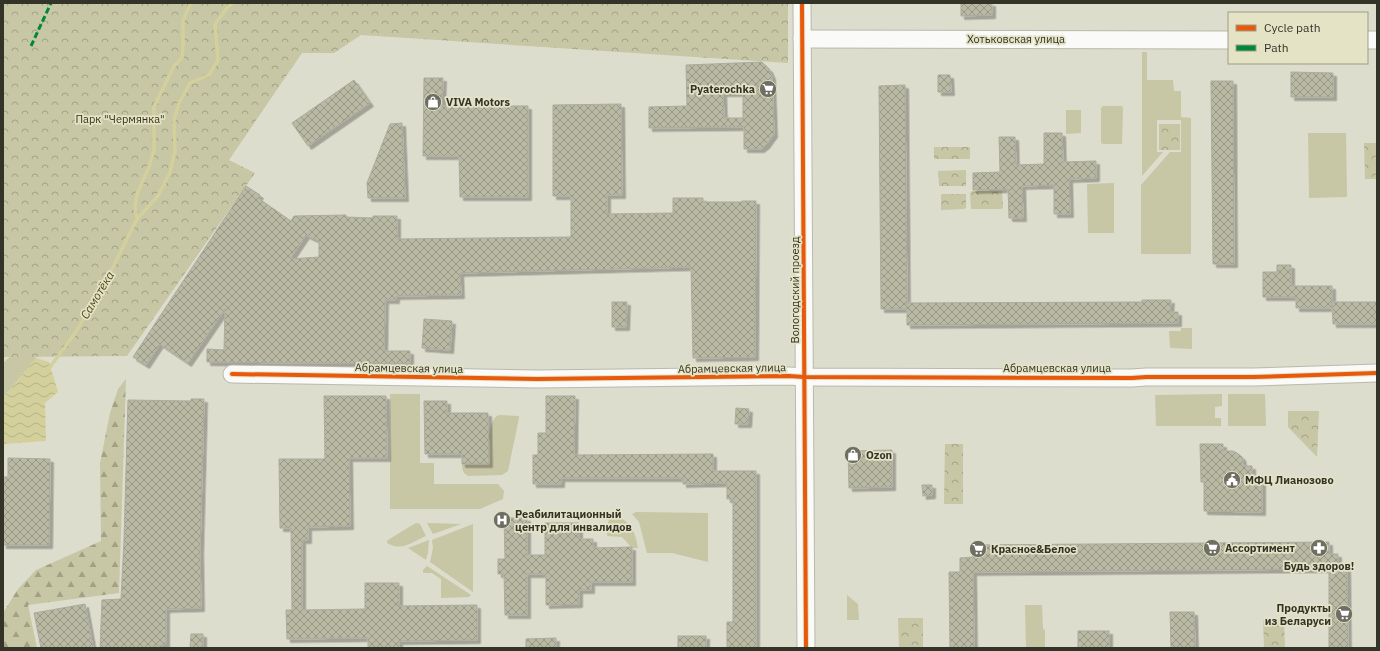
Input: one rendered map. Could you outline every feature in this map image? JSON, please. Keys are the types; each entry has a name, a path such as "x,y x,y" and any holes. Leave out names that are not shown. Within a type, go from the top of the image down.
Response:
{"street":[{"name":"Вологодский проезд","path":"802,3 806,648"},
{"name":"Хотьковская улица","path":"802,39 1228,40"},
{"name":"Абрамцевская улица","path":"232,374 538,379 789,376 1132,378 1253,377 1377,373"}],"green space":[{"name":"Парк \"Чермянка\"","path":"3,3 788,3 788,63 361,35 334,53 302,53 229,160 255,173 127,356 3,357"},
{"path":"1142,52 1147,52 1147,80 1173,80 1174,91 1181,91 1181,117 1191,118 1191,254 1141,254 1141,185 1170,152 1181,152 1181,120 1157,120 1157,152 1163,152 1142,176"},
{"path":"1103,106 1122,106 1123,108 1122,144 1101,143 1101,108"},
{"path":"1066,110 1081,110 1081,133 1066,134"},
{"path":"1159,124 1180,124 1180,150 1159,150"},
{"path":"1308,133 1346,133 1347,197 1309,198"},
{"path":"1364,143 1377,143 1377,179 1365,179"},
{"path":"934,147 970,147 970,159 934,159"},
{"path":"966,170 966,186 939,186 938,171"},
{"path":"1114,183 1114,233 1088,233 1087,184"},
{"path":"972,191 1002,191 1003,208 971,209 970,193"},
{"path":"942,194 966,194 966,208 941,210"},
{"path":"1181,328 1192,328 1192,349 1170,348 1169,331 1181,331"},
{"path":"23,345 36,350 36,358 3,398 3,363"},
{"path":"126,379 119,593 28,605 37,648 3,648 3,613 18,589 36,570 101,541 100,463 110,413 118,389"},
{"path":"390,394 420,394 420,463 434,463 434,484 498,484 504,491 503,499 480,509 390,509"},
{"path":"1222,394 1222,406 1215,407 1215,418 1221,418 1221,426 1156,426 1155,395"},
{"path":"1228,394 1265,394 1266,426 1228,426"},
{"path":"1288,411 1319,411 1317,457 1288,427"},
{"path":"499,415 519,416 508,471 502,475 468,476 463,471 462,464 489,464 490,429 495,418"},
{"path":"945,444 963,444 963,504 944,504"},
{"path":"636,512 708,513 708,562 672,553 647,553 639,522 632,514"},
{"path":"614,517 624,520 628,524 634,532 638,548 632,548 622,537 607,536 608,522 610,518"},
{"path":"416,523 420,524 426,536 407,545 398,547 387,543 387,541 391,538"},
{"path":"427,523 461,524 433,534"},
{"path":"473,524 473,592 430,562 433,548 432,540"},
{"path":"429,540 426,560 408,548"},
{"path":"427,566 471,595 469,597 441,598 441,579 432,573 423,573 423,570"},
{"path":"847,595 858,604 859,620 847,620"},
{"path":"1025,605 1042,605 1043,629 1045,630 1045,648 1026,648"},
{"path":"898,618 923,618 923,648 899,648"},
{"path":"1284,619 1285,648 1246,648 1264,647 1263,620"}],"water":[{"path":"36,358 49,362 58,392 45,403 46,441 3,444 3,398"}],"building":[{"path":"961,3 992,3 992,15 961,16"},
{"path":"762,62 769,69 772,76 774,134 766,145 761,149 744,149 744,127 649,128 649,107 687,106 686,65","holes":["723,93 743,93 743,118 724,118"]},
{"path":"1291,72 1333,73 1333,97 1291,97"},
{"path":"938,75 950,75 951,92 938,92"},
{"path":"424,78 443,78 442,106 528,106 528,197 460,197 459,156 423,156"},
{"path":"354,80 370,103 308,146 292,123"},
{"path":"1211,81 1233,81 1234,264 1213,264"},
{"path":"905,85 907,309 881,309 879,86"},
{"path":"621,104 622,195 607,195 607,214 673,213 673,198 703,198 703,202 756,201 755,357 693,358 691,267 460,273 461,295 396,296 396,300 385,300 384,351 410,351 410,364 207,362 207,349 224,350 225,309 188,363 160,344 146,365 133,357 246,186 260,195 258,198 291,221 294,216 346,215 346,217 373,218 373,216 397,216 397,239 571,237 571,196 553,196 553,105","holes":["306,235 319,241 319,257 290,259"]},
{"path":"402,123 405,198 368,198 367,183 390,124"},
{"path":"1044,133 1062,133 1063,162 1096,161 1096,178 1069,179 1070,214 1054,214 1054,185 1022,186 1023,218 1009,218 1008,189 973,190 973,173 1000,172 999,137 1015,137 1016,165 1044,164"},
{"path":"1277,265 1291,265 1291,286 1332,286 1332,308 1296,308 1296,297 1263,297 1263,272 1277,272"},
{"path":"1142,300 1171,300 1170,312 1178,312 1178,323 907,325 907,303 1142,302"},
{"path":"612,302 627,302 626,327 612,327"},
{"path":"1332,302 1377,302 1377,324 1333,324"},
{"path":"424,319 452,321 450,350 422,348"},
{"path":"324,396 386,396 387,458 349,458 350,526 308,527 308,540 302,540 302,610 365,609 365,583 399,583 399,606 477,605 477,640 399,641 399,648 368,648 368,638 287,639 286,610 292,610 291,528 280,528 279,459 325,459"},
{"path":"546,396 575,396 574,455 713,454 713,471 756,471 756,648 727,648 727,622 733,622 733,499 727,499 727,483 683,484 683,478 561,478 561,484 533,484 533,455 538,455 538,433 546,433"},
{"path":"191,399 204,399 200,551 201,608 166,609 166,644 149,648 100,648 102,600 121,599 128,400 191,401"},
{"path":"424,401 447,401 447,413 488,413 489,464 462,464 462,454 425,454"},
{"path":"736,408 749,409 748,424 735,424"},
{"name":"МФЦ Лианозово","path":"1200,444 1223,444 1223,451 1233,451 1237,453 1242,457 1244,466 1252,466 1252,477 1262,478 1262,512 1204,511 1204,482 1201,482"},
{"path":"892,450 892,487 849,488 848,451"},
{"path":"8,458 50,459 49,545 3,545 3,477 8,477"},
{"path":"922,485 932,485 932,495 923,496"},
{"path":"504,518 527,518 527,555 545,555 545,523 579,523 579,539 593,539 593,548 632,547 632,582 591,582 591,590 579,590 579,604 546,605 546,574 527,574 527,615 505,615 504,574 498,574 498,559 505,559"},
{"path":"1329,542 1329,554 1338,554 1338,568 1347,568 1348,648 1329,648 1329,569 973,572 974,648 950,648 949,572 960,572 960,558 973,557 973,545"},
{"path":"85,604 93,648 41,648 34,613"},
{"path":"1170,612 1194,612 1195,647 1171,648"},
{"path":"1078,631 1109,631 1109,648 1078,648"},
{"path":"191,634 203,634 203,648 190,648"},
{"path":"678,636 706,636 706,648 678,648"},
{"path":"556,638 556,648 526,648 526,639"}],"waterway":[{"name":"Самотёка","path":"137,219 135,207 137,194 149,167 154,150 154,107 174,66 182,58 183,20 191,3"},
{"name":"Самотёка","path":"50,367 73,336 99,295 137,219 158,196 170,172 175,151 174,120 179,103 190,83 209,75 218,60 215,24 227,8 233,3"}],"marked path":[{"path":"31,46 51,3"}],"cycle path":[{"path":"802,3 806,648"},
{"path":"232,374 537,379 789,376 1132,378 1253,377 1377,373"}],"place":[{"name":"Pyaterochka","path":"768,89"},
{"name":"VIVA Motors","path":"433,102"},
{"name":"Ozon","path":"853,455"},
{"name":"МФЦ Лианозово","path":"1232,480"},
{"name":"Реабилитационный центр для инвалидов","path":"502,520"},
{"name":"Ассортимент","path":"1212,548"},
{"name":"Будь здоров!","path":"1319,548"},
{"name":"Красное&Белое","path":"978,549"},
{"name":"Продукты из Беларуси","path":"1344,614"}]}
